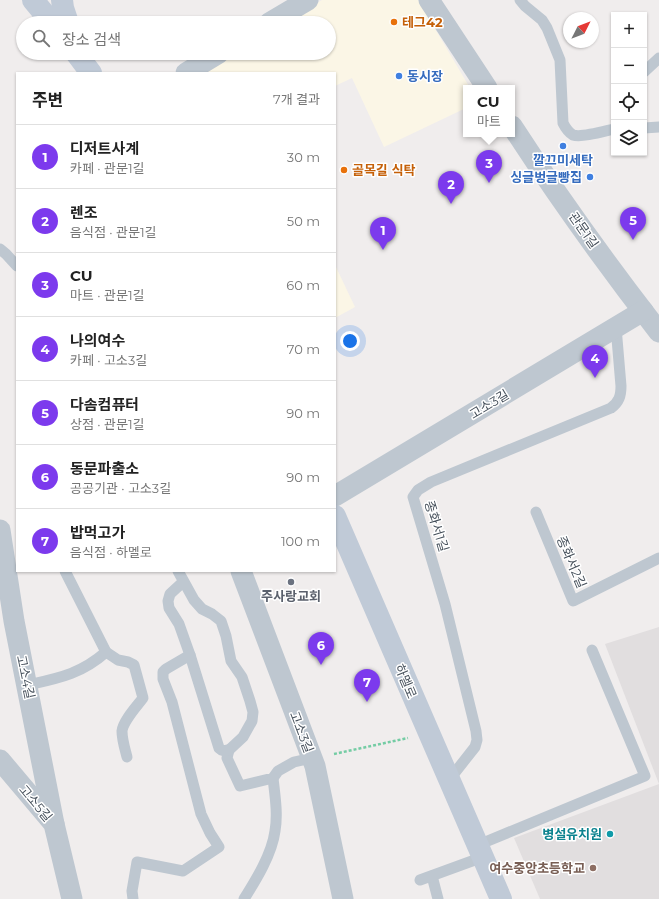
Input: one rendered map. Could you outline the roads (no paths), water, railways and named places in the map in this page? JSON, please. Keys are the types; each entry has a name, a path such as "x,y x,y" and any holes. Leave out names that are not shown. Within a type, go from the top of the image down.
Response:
{"street":[{"path":"33,0 46,16"},
{"path":"62,0 66,16"},
{"path":"281,16 308,0"},
{"path":"429,0 485,85"},
{"path":"188,72 207,60"},
{"name":"관문1길","path":"515,130 580,225 653,320"},
{"name":"고소3길","path":"336,495 616,328 653,320"},
{"name":"하멜로","path":"336,518 501,899"},
{"name":"고소4길","path":"0,530 14,621 28,685 54,824"},
{"name":"고소3길","path":"241,572 315,766 343,899"},
{"name":"고소5길","path":"0,760 54,824 72,899"}],"lane":[{"path":"520,0 542,20 547,28 560,60 563,122 565,126 573,135 580,136 611,130"},
{"path":"647,69 659,58"},
{"path":"647,128 659,127"},
{"path":"0,249 16,265"},
{"name":"종화서1길","path":"449,780 475,747 477,740 476,731 445,604 413,497 418,490 431,482 611,408 617,403 621,395 616,328"},
{"name":"종화서2길","path":"536,512 573,601 659,558"},
{"path":"66,572 106,652 118,660 134,665 143,698 124,725 122,731 126,757"},
{"path":"178,572 194,600 202,609 221,621 232,661 242,677 250,701 253,712 252,721 243,737 228,750 224,751 219,748 190,655 179,624 170,608 168,601 170,594 183,582"},
{"path":"420,880 432,876 480,851 645,776 592,650"},
{"path":"28,685 64,677 95,662 106,652"},
{"path":"133,899 132,891 137,862 184,871 219,846 210,833 201,814 172,702 163,679 163,672 166,669 190,655"},
{"path":"228,750 227,758 240,786 273,778"},
{"path":"244,899 263,866 273,843 276,830 276,817 273,778 278,771 294,762 312,758"},
{"path":"432,876 438,899"}],"place":[{"name":"테그42","path":"394,22"},
{"name":"동시장","path":"399,76"},
{"name":"깔끄미세탁","path":"563,146"},
{"name":"골목길 식탁","path":"344,170"},
{"name":"싱글벙글빵집","path":"590,177"},
{"name":"CU","path":"489,183"},
{"name":"렌조","path":"451,204"},
{"name":"다솜컴퓨터","path":"633,240"},
{"name":"디저트사계","path":"383,250"},
{"name":"나의여수","path":"595,378"},
{"name":"주사랑교회","path":"291,582"},
{"name":"동문파출소","path":"321,665"},
{"name":"밥먹고가","path":"367,702"},
{"name":"병설유치원","path":"610,834"},
{"name":"여수중앙초등학교","path":"593,868"}]}
